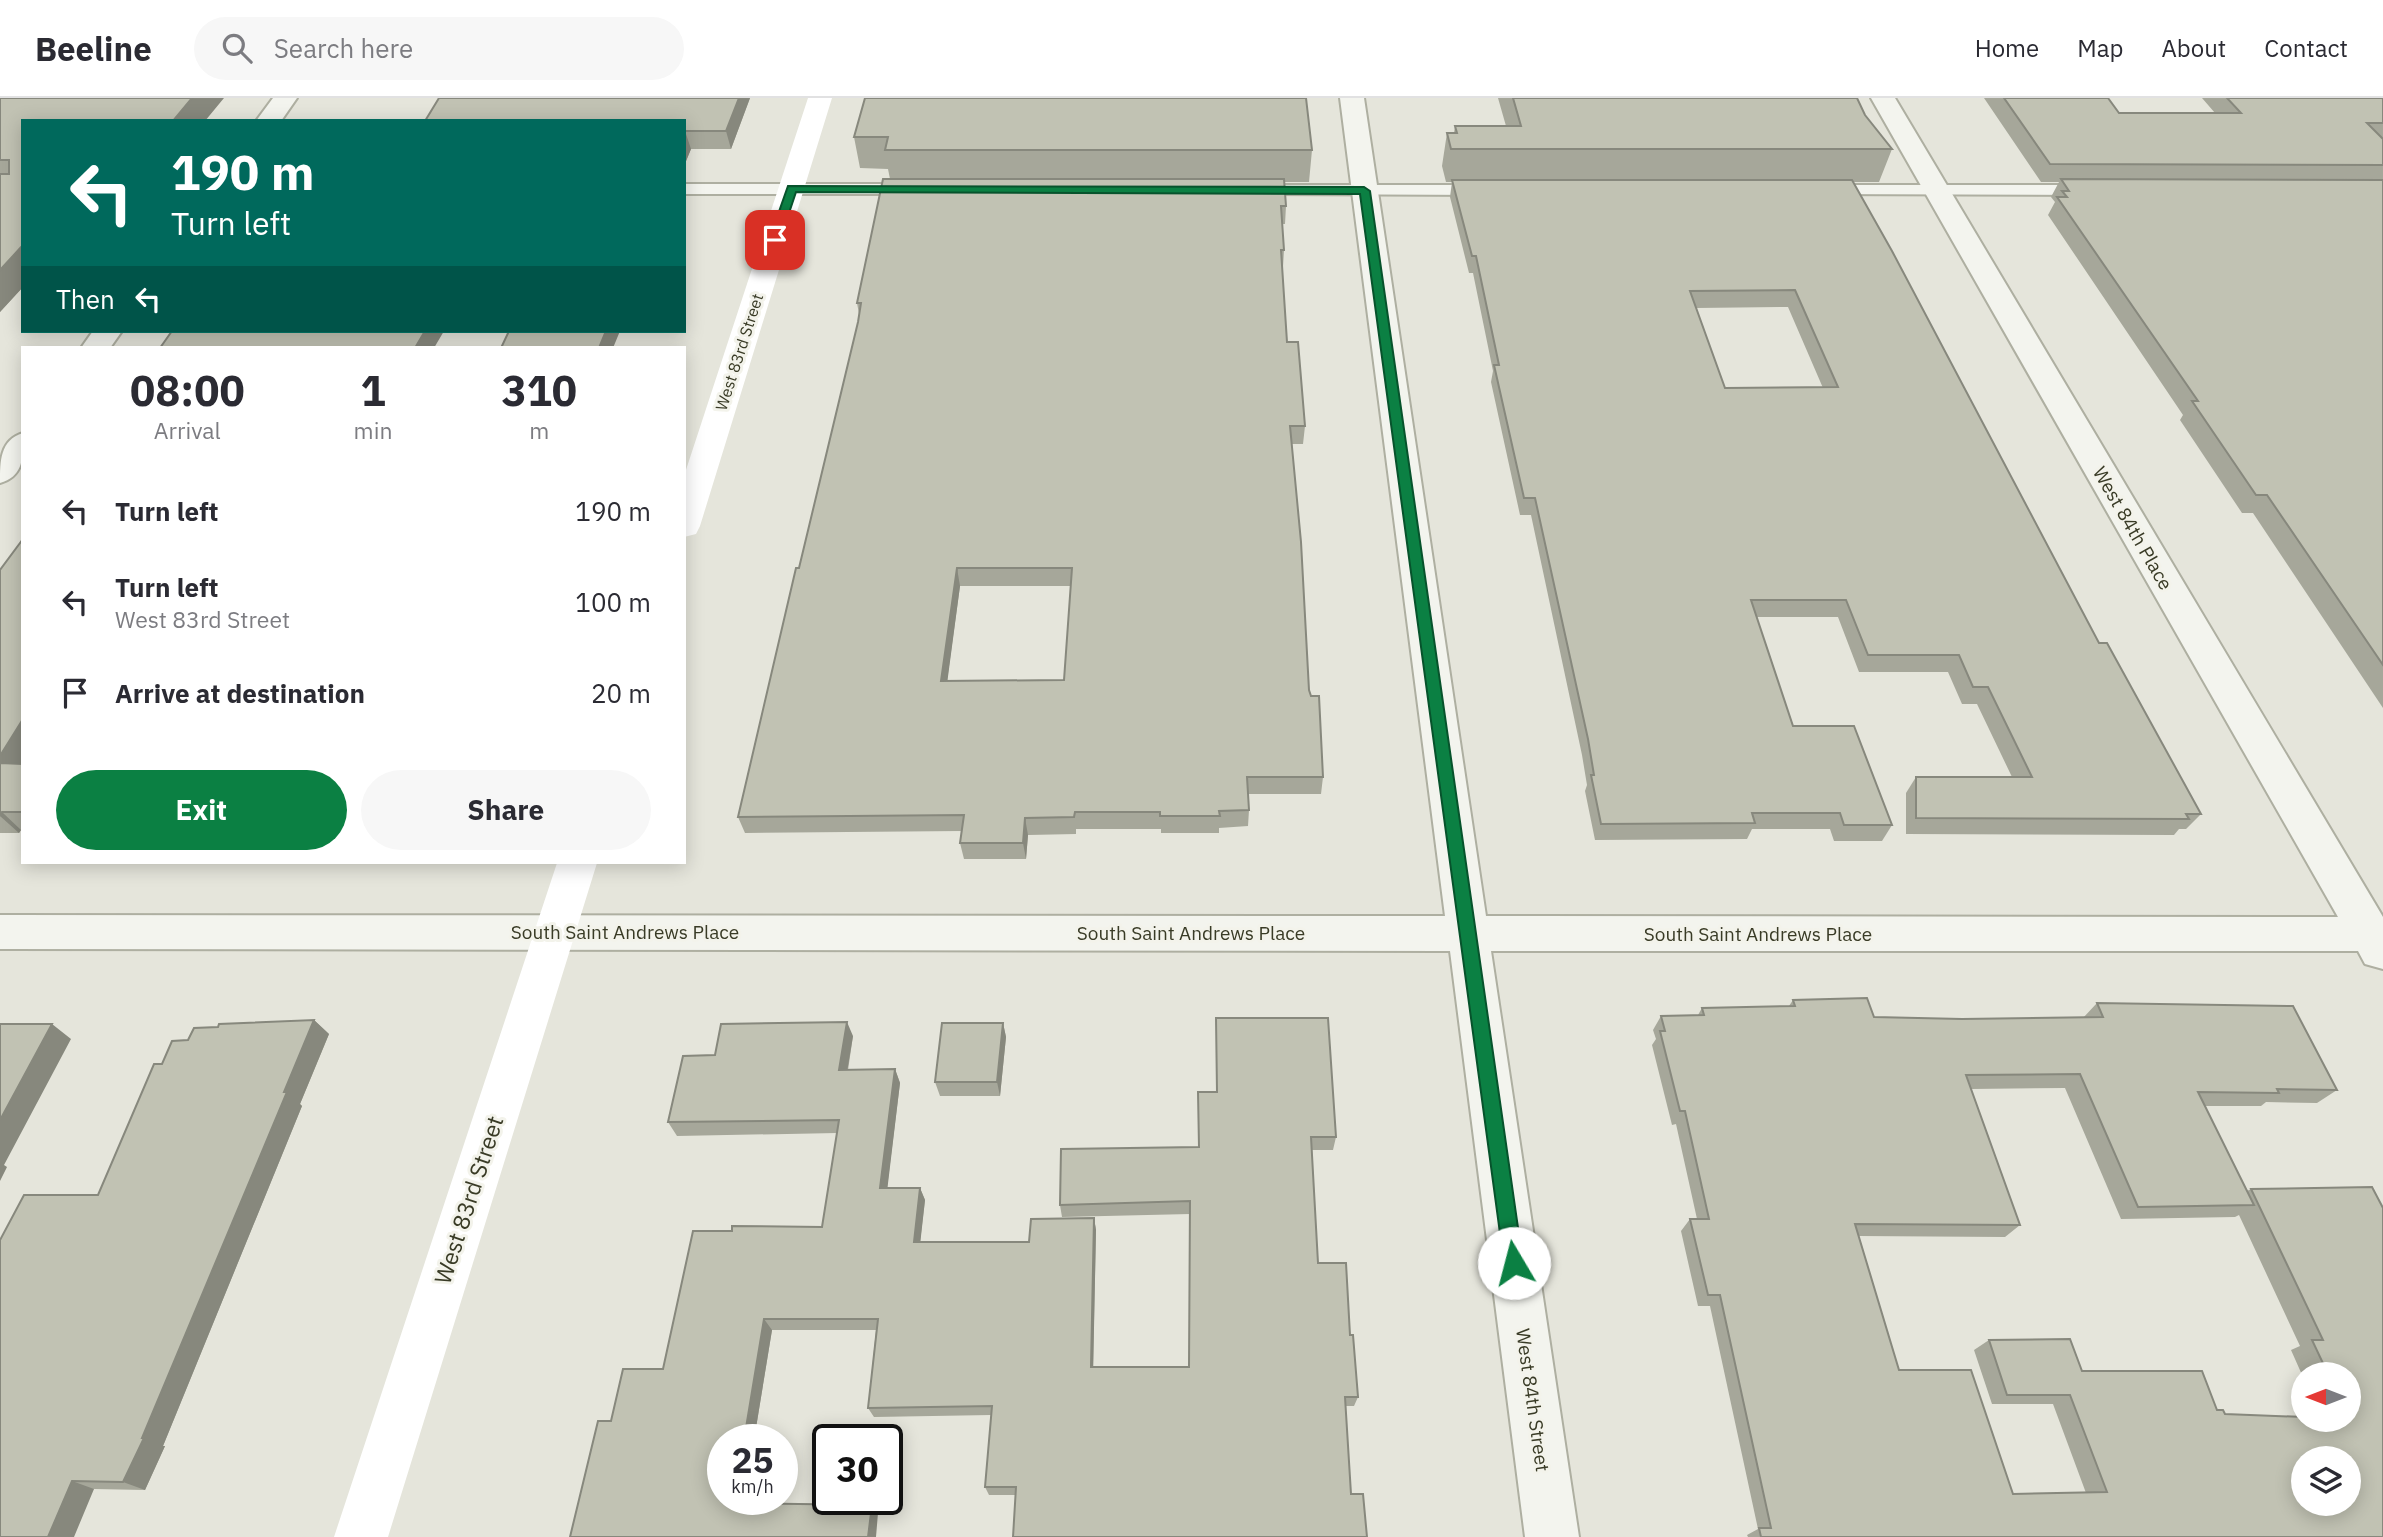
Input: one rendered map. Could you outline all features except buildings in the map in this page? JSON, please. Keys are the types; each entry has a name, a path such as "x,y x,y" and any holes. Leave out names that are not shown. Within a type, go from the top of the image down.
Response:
{"street":[{"path":"269,119 285,98"},
{"name":"West 83rd Street","path":"686,520 820,98"},
{"name":"West 84th Street","path":"1352,98 1552,1537"},
{"name":"West 84th Place","path":"1883,98 2378,942"},
{"path":"0,473 21,446"},
{"name":"West 83rd Street","path":"361,1537 577,864"},
{"name":"South Saint Andrews Place","path":"0,932 1468,933 2378,942"}],"lane":[{"path":"686,189 931,189"},
{"path":"1239,190 1504,190"},
{"path":"1797,190 2104,190"}],"route":[{"path":"775,240 792,188 1364,191 1514,1263"}]}
